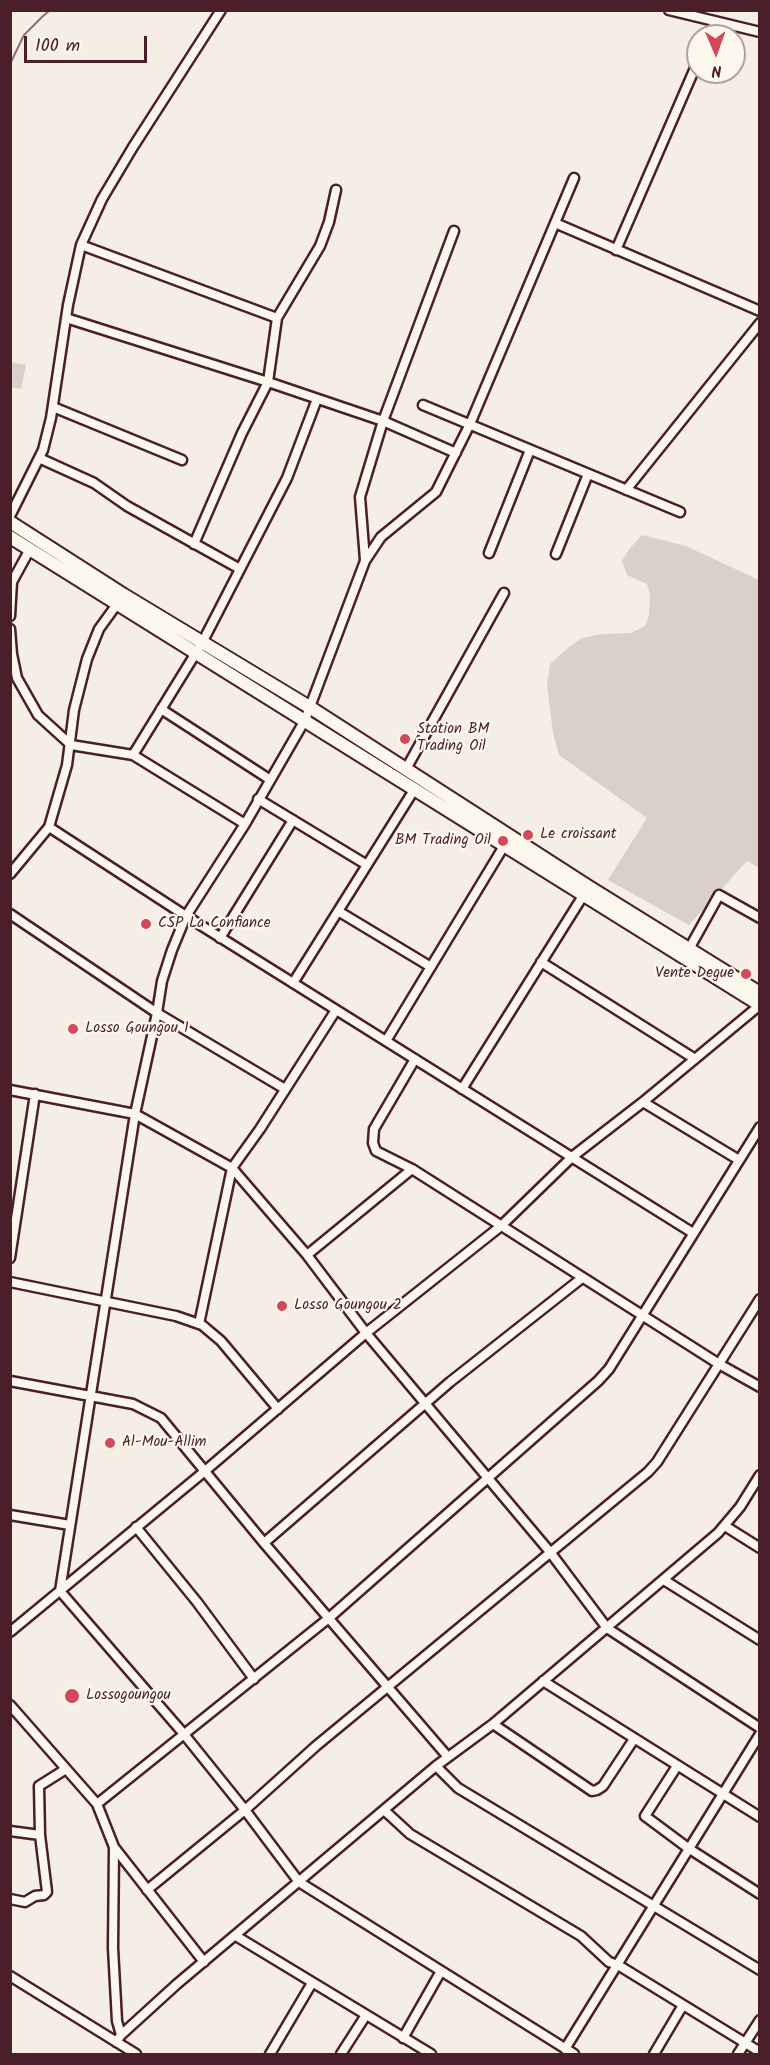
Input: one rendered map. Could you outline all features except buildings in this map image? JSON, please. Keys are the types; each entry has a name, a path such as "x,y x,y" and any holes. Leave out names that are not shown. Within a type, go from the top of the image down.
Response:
{"main road":[{"path":"10,522 120,599"},
{"path":"10,537 120,599 199,648 414,790 507,841"},
{"path":"199,648 311,708 406,769 507,841 759,1005"},
{"path":"586,891 689,949 759,993"}],"street":[{"path":"10,516 42,450 53,407 66,318 81,245 102,199 126,158 221,10"},
{"path":"669,10 759,32"},
{"path":"616,250 688,84"},
{"path":"574,178 470,424 436,492 381,537 365,561 311,708 244,824 186,916 172,950 162,981 158,1013 135,1114 60,1591 183,1733 299,1882 574,2055"},
{"path":"194,544 242,433 268,382 277,318 320,246 329,222 336,190"},
{"path":"555,223 759,311"},
{"path":"365,561 360,497 383,421 454,231"},
{"path":"81,245 277,318"},
{"path":"66,318 383,421 456,453"},
{"path":"626,490 759,323"},
{"path":"133,755 199,648 240,569 286,478 317,399"},
{"path":"423,405 680,512"},
{"path":"53,407 182,460"},
{"path":"489,553 530,450"},
{"path":"39,458 94,483 127,506 240,569"},
{"path":"556,554 588,474"},
{"path":"10,616 12,582 30,549"},
{"path":"406,769 504,593"},
{"path":"10,874 49,827 65,774 71,745 74,710 87,659 99,629 120,599"},
{"path":"10,629 14,675 38,715 71,745 133,755 244,824"},
{"path":"161,709 269,779"},
{"path":"292,983 414,790"},
{"path":"258,799 367,865"},
{"path":"220,938 293,820"},
{"path":"49,827 220,938 693,1233"},
{"path":"386,1041 507,841"},
{"path":"462,1089 586,891"},
{"path":"689,949 719,895 759,918"},
{"path":"338,911 431,968"},
{"path":"10,914 158,1013 285,1089"},
{"path":"541,962 695,1059"},
{"path":"10,1632 205,1471 366,1333 501,1226 572,1157 643,1102 759,1005"},
{"path":"199,1324 232,1168 336,1010"},
{"path":"415,1059 375,1126 372,1136 376,1151 412,1169 718,1364 759,1387"},
{"path":"10,1090 135,1114 232,1168 307,1255 366,1333 550,1552 607,1629 759,1728"},
{"path":"10,1257 35,1094"},
{"path":"643,1102 739,1160"},
{"path":"97,1804 329,1618 410,1544 489,1478 598,1381 609,1369 759,1126"},
{"path":"307,1255 412,1169"},
{"path":"264,1543 466,1369 582,1278"},
{"path":"10,1282 176,1316 199,1324 221,1341 278,1409"},
{"path":"147,1890 245,1810 300,1760 648,1472 657,1462 759,1299"},
{"path":"10,1382 133,1404 161,1418 264,1543 448,1756"},
{"path":"119,2038 177,1984 436,1766 493,1724 664,1580 725,1526 740,1508 759,1475"},
{"path":"10,1515 70,1525"},
{"path":"725,1526 759,1548"},
{"path":"136,1527 197,1602 254,1679"},
{"path":"664,1580 759,1640"},
{"path":"543,1680 759,1817"},
{"path":"10,1705 97,1804 114,1847 204,1962"},
{"path":"493,1724 592,1791 603,1786 634,1739"},
{"path":"565,2049 759,1734"},
{"path":"436,1766 458,1788 759,1970"},
{"path":"677,1766 645,1816 688,1848 759,1894"},
{"path":"10,1899 25,1902 47,1892 40,1835 39,1786 66,1769"},
{"path":"384,1810 411,1834 581,1936 609,1962 618,1965 759,2052"},
{"path":"10,1831 40,1835"},
{"path":"114,1847 113,1948 119,2038"},
{"path":"236,1936 427,2054"},
{"path":"403,2038 441,1971"},
{"path":"10,1976 119,2038 136,2055"},
{"path":"270,2055 312,1983"},
{"path":"654,2055 683,2005"},
{"path":"341,2055 366,2015"},
{"path":"738,2055 759,2020"}],"shaded area":[{"path":"10,362 26,365 21,389 11,387"},
{"path":"642,535 686,546 759,580 759,868 747,861 689,925 608,880 647,818 559,755 553,733 547,685 550,664 582,638 602,634 631,633 645,626 649,615 650,594 647,584 627,575 622,561"}],"waterway":[{"path":"10,64 24,35 50,10"}],"place":[{"name":"Station BM Trading Oil","path":"405,739"},
{"name":"Le croissant","path":"528,835"},
{"name":"BM Trading Oil","path":"503,841"},
{"name":"CSP La Confiance","path":"146,924"},
{"name":"Vente Degue","path":"746,974"},
{"name":"Losso Goungou 1","path":"73,1029"},
{"name":"Losso Goungou 2","path":"282,1306"},
{"name":"Al-Mou-Allim","path":"110,1443"},
{"name":"Lossogoungou","path":"72,1696"}]}
